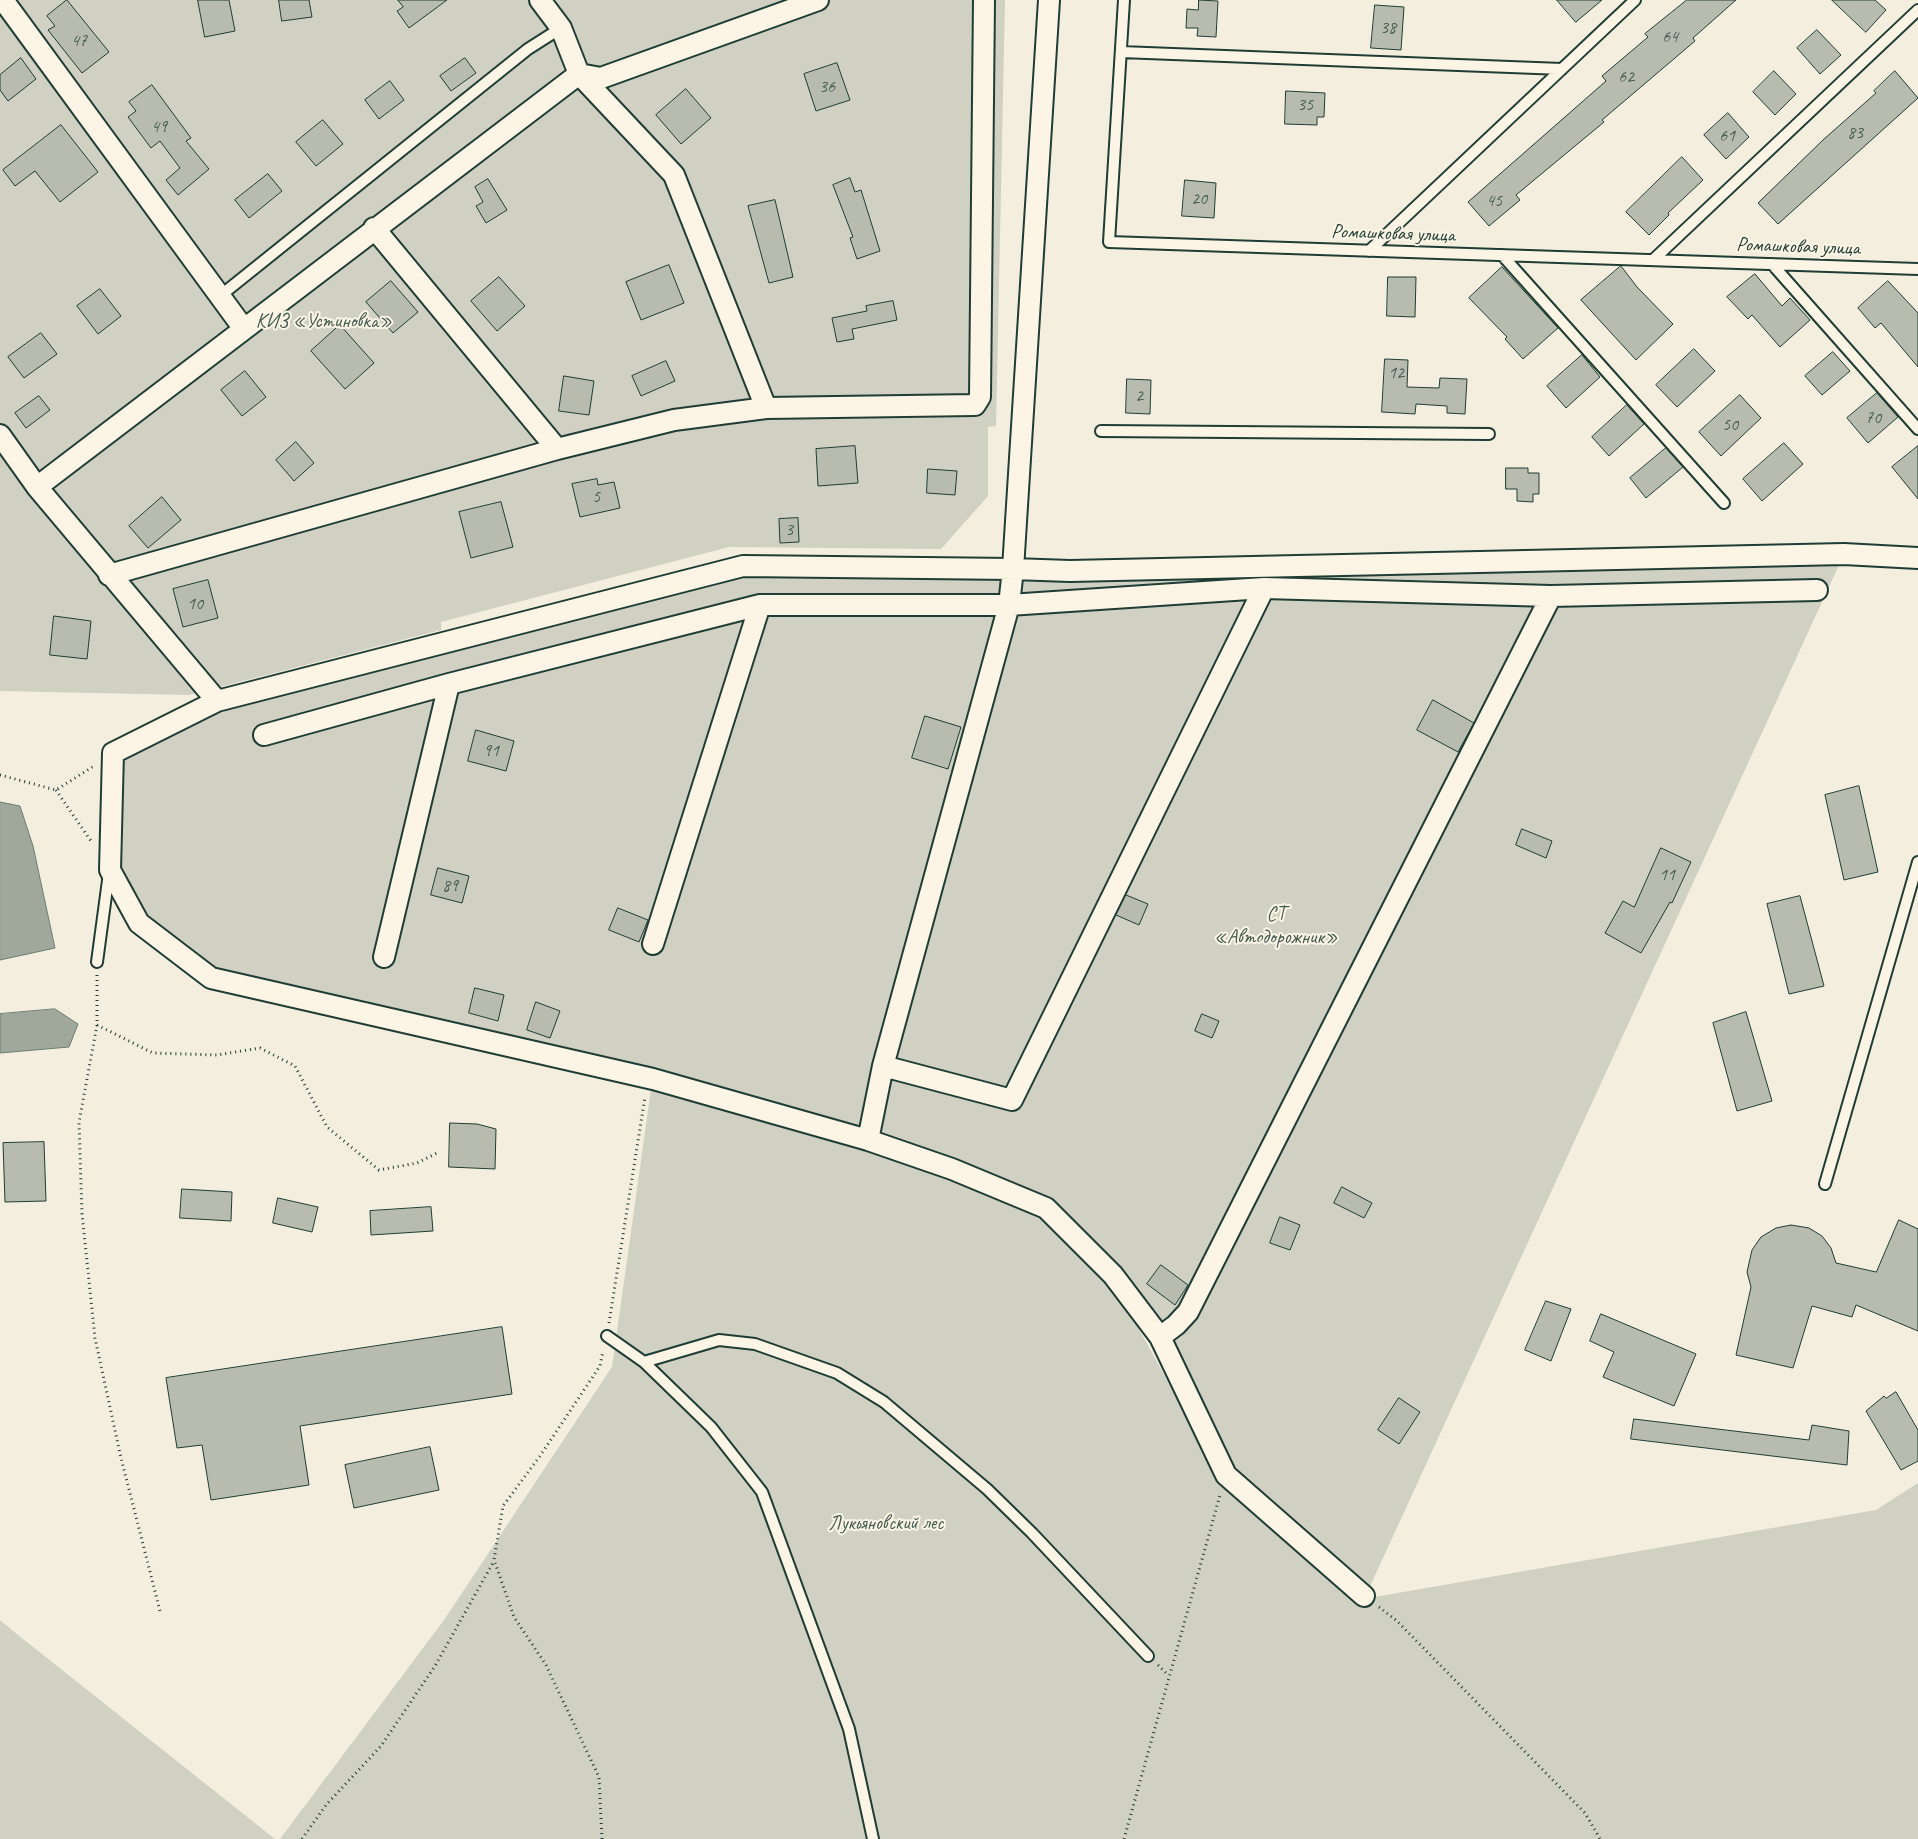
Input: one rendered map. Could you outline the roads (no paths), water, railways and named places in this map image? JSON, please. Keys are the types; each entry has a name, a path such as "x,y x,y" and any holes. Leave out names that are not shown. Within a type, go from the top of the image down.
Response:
{"street":[{"path":"3,0 244,329"},
{"path":"540,0 560,28 579,74 674,175 766,408"},
{"path":"37,487 374,228 579,74 601,78 818,0"},
{"path":"110,576 557,449 674,420 766,408 974,405 980,397 984,0"},
{"path":"868,1140 883,1066 1009,605 1013,569 1049,0"},
{"path":"374,228 557,449"},
{"path":"0,435 37,487 217,701"},
{"path":"1364,1596 1226,1475 1160,1337 1113,1275 1046,1208 952,1169 868,1140 648,1078 211,978 139,923 110,870 113,754 217,701 743,566 1070,571 1844,554 1918,558"},
{"path":"883,1066 1012,1100 1264,588"},
{"path":"264,735 449,684 760,605 1009,605 1264,588 1550,596 1817,590"},
{"path":"1160,1337 1176,1326 1188,1312 1550,596"},
{"path":"653,944 760,605"},
{"path":"384,957 449,684"}],"lane":[{"name":"Ромашковая улица","path":"1124,0 1109,242 1918,269"},
{"path":"1369,251 1635,0"},
{"path":"1653,260 1918,10"},
{"path":"220,296 528,49 560,28"},
{"path":"1121,52 1562,69"},
{"path":"1502,255 1724,503"},
{"path":"1772,264 1918,430"},
{"path":"1101,431 1489,434"},
{"path":"1825,1184 1918,862"},
{"path":"97,962 110,870"},
{"path":"607,1336 644,1362 711,1427 762,1492 850,1729 872,1839"},
{"path":"644,1362 719,1340 755,1344 837,1373 884,1402 987,1488 1032,1532 1148,1656"}],"park label":[{"name":"КИЗ «Устиновка»","path":"324,322"},
{"name":"СТ «Автодорожник»","path":"1276,926"},
{"name":"Лукьяновский лес","path":"886,1524"}]}
